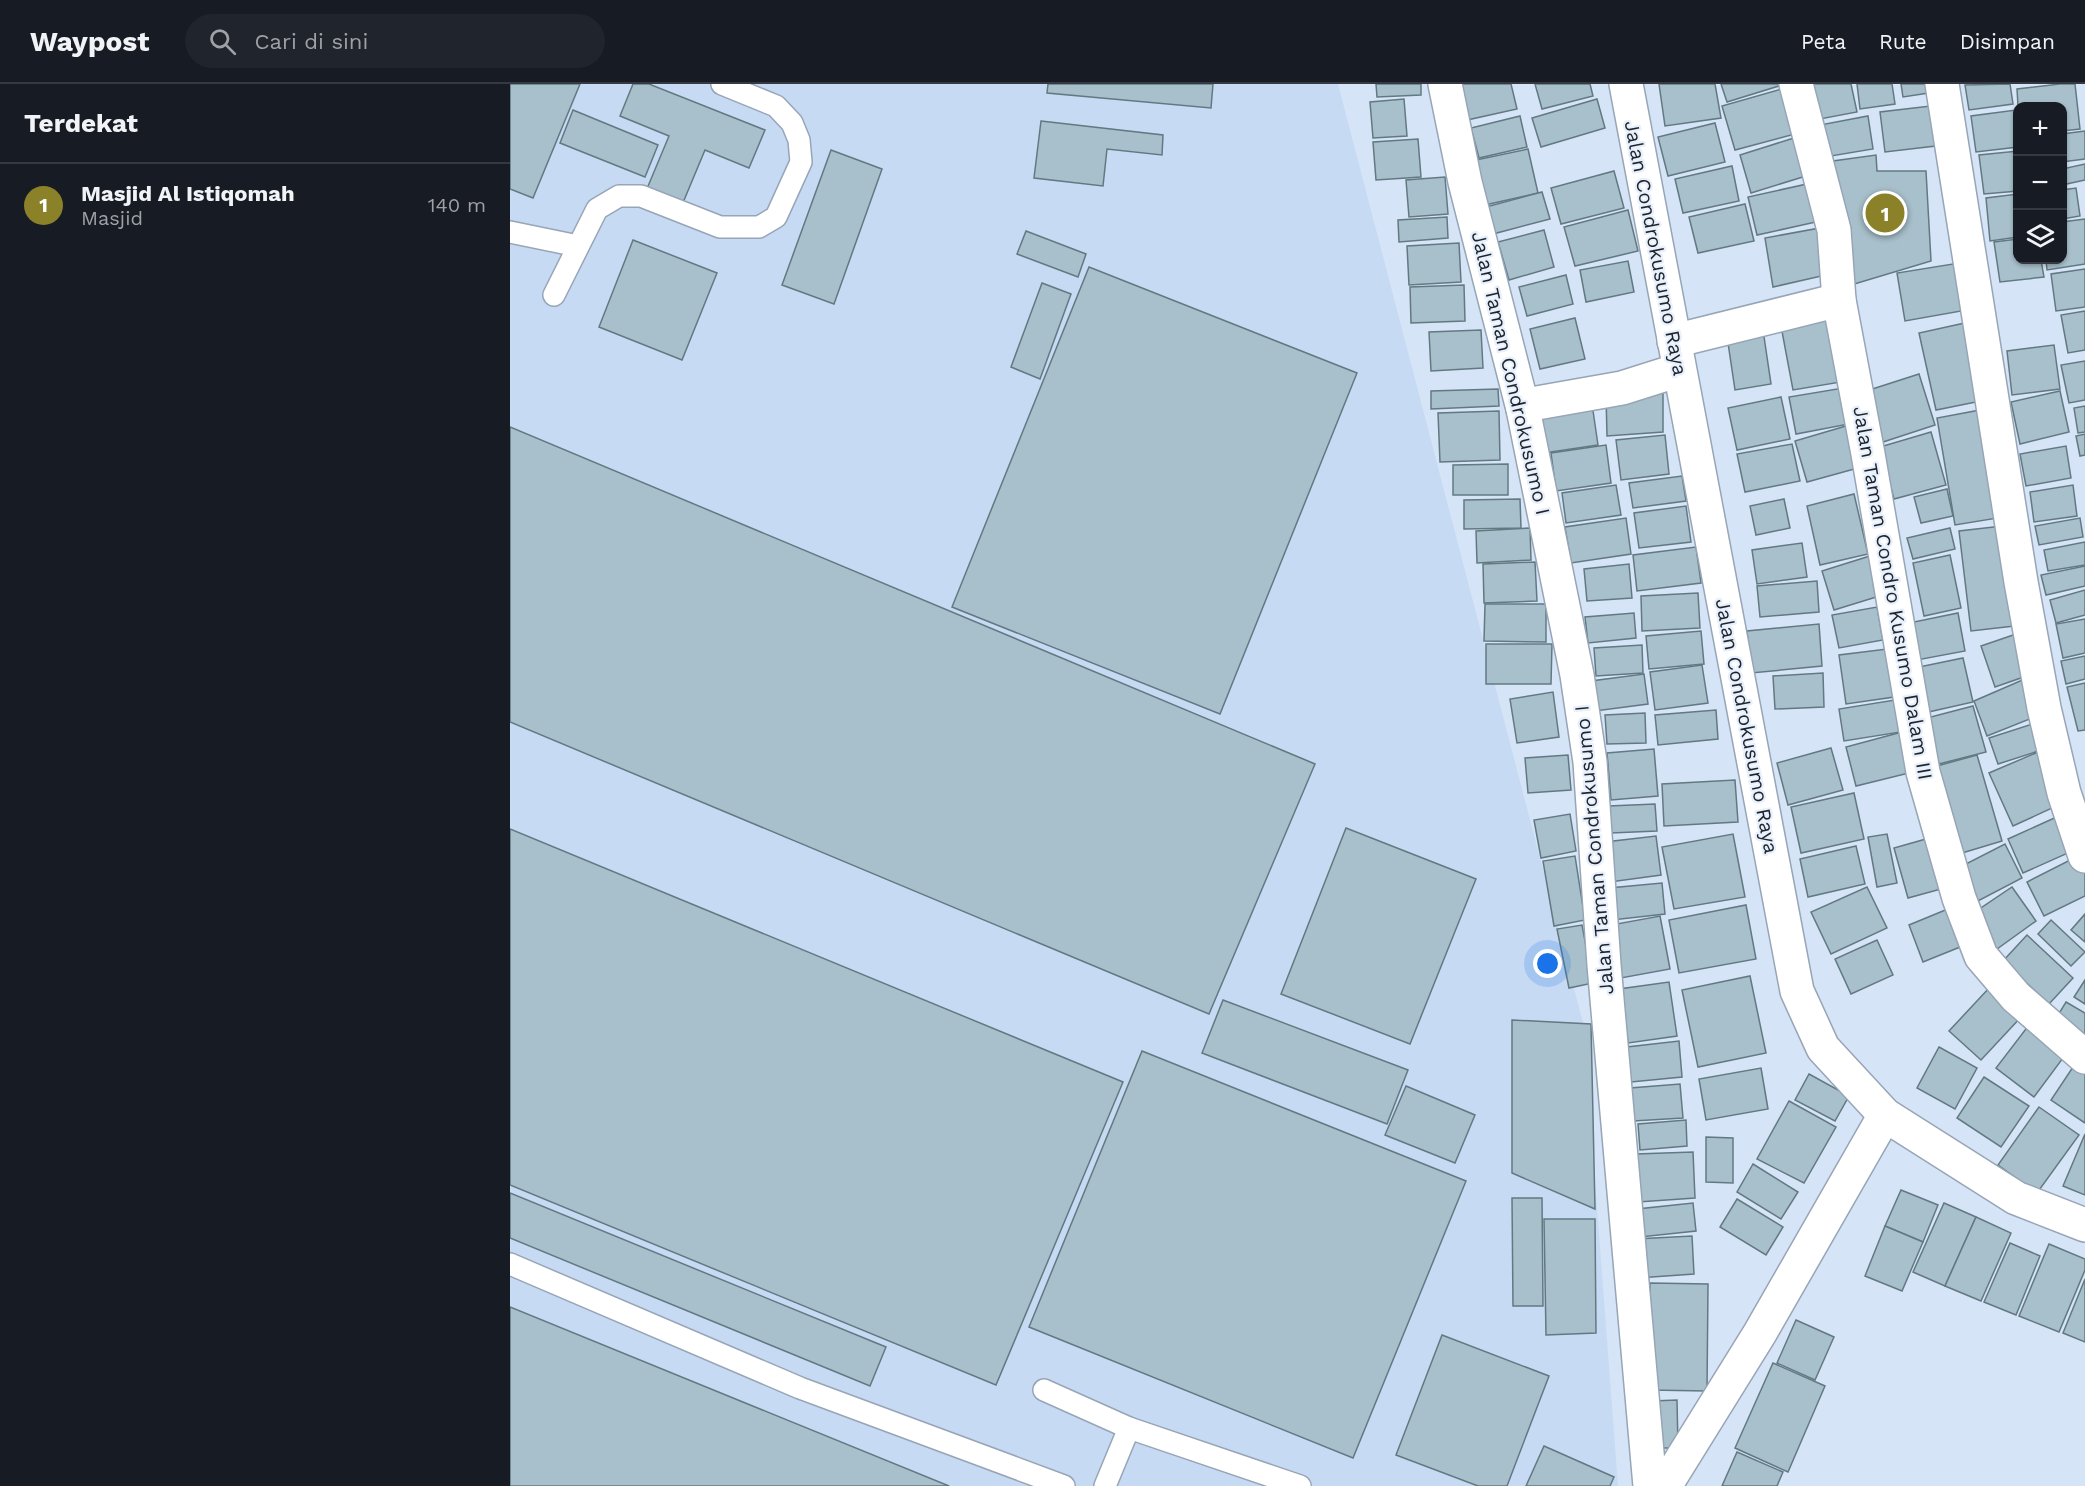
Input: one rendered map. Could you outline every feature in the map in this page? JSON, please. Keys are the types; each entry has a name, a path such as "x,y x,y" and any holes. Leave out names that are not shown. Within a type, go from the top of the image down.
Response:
{"street":[{"name":"Jalan Taman Condrokusumo I","path":"1445,84 1465,183 1524,409 1577,675 1590,762 1604,965 1650,1486"},
{"name":"Jalan Condrokusumo Raya","path":"1626,84 1797,992 1823,1048 1885,1115 2016,1198 2085,1225"},
{"name":"Jalan Taman Condro Kusumo Dalam III","path":"1796,84 1834,230 1839,300 1923,772 1959,898 1981,956 2016,997 2085,1057"},
{"path":"1942,84 2027,616 2044,708 2064,793 2085,856"},
{"path":"1524,409 1537,403 1622,388 1676,355 1839,300"},
{"path":"1665,1486 1760,1333 1885,1115"}],"lane":[{"path":"554,295 597,209 619,196 641,196 720,227 759,227 776,217 801,162 799,140 792,123 776,106 722,84"},
{"path":"510,232 578,246"},
{"path":"510,1264 800,1388 1064,1486"},
{"path":"1044,1390 1130,1428 1299,1486"},
{"path":"1105,1486 1130,1428"}],"shaded area":[{"path":"510,84 1338,84 1583,1023 1618,1486 510,1486"}],"building":[{"path":"510,84 580,84 533,198 510,189"},
{"path":"633,84 649,84 765,130 749,168 705,150 682,205 646,191 669,136 620,116"},
{"path":"1048,84 1213,84 1211,108 1047,93"},
{"path":"1376,84 1421,84 1421,95 1377,97"},
{"path":"1459,84 1511,84 1517,109 1467,120"},
{"path":"1535,84 1590,84 1593,96 1542,109"},
{"path":"1659,84 1715,84 1721,118 1665,126"},
{"path":"1721,84 1782,84 1782,85 1727,102"},
{"path":"1813,84 1851,84 1857,112 1820,119"},
{"path":"1857,84 1892,84 1895,104 1860,109"},
{"path":"1901,84 1934,84 1935,92 1903,97"},
{"path":"2010,84 2013,104 1969,110 1965,85"},
{"path":"2075,84 2080,129 2067,130 2067,102 2018,102 2017,89"},
{"path":"1782,89 1795,134 1735,150 1722,106"},
{"path":"1404,99 1407,136 1373,138 1370,102"},
{"path":"1597,99 1605,128 1541,147 1532,118"},
{"path":"1939,105 1944,145 1885,152 1880,112"},
{"path":"573,110 658,145 645,177 560,143"},
{"path":"2013,110 2013,148 1976,152 1971,116"},
{"path":"1520,116 1527,147 1479,158 1471,128"},
{"path":"1868,116 1873,149 1825,157 1820,125"},
{"path":"1041,121 1163,135 1162,155 1107,149 1103,186 1034,178"},
{"path":"1715,123 1725,162 1668,176 1658,137"},
{"path":"2085,131 2085,159 2067,161 2067,133"},
{"path":"1794,138 1806,176 1751,193 1740,155"},
{"path":"1418,139 1421,177 1376,180 1373,142"},
{"path":"1528,149 1538,193 1485,205 1476,160"},
{"path":"831,150 882,169 834,304 782,285"},
{"path":"2013,152 2013,191 1984,194 1979,155"},
{"path":"1876,155 1877,171 1926,171 1931,261 1851,285 1851,228 1831,199 1833,161"},
{"path":"2085,164 2085,180 2067,184 2067,168"},
{"path":"1732,166 1739,201 1683,213 1675,179"},
{"path":"1614,171 1624,208 1561,224 1551,188"},
{"path":"1445,177 1448,214 1409,217 1406,180"},
{"path":"1807,184 1816,222 1757,235 1748,197"},
{"path":"2076,188 2080,216 2067,218 2067,189"},
{"path":"1542,192 1550,219 1493,234 1486,207"},
{"path":"2013,195 2013,238 1990,241 1986,198"},
{"path":"1745,204 1754,241 1698,253 1689,217"},
{"path":"1628,210 1638,251 1575,266 1564,227"},
{"path":"1447,217 1448,238 1399,242 1398,220"},
{"path":"2085,219 2085,264 2047,270 2046,264 2067,264 2067,221"},
{"path":"1820,228 1826,275 1773,287 1765,238"},
{"path":"1544,230 1554,267 1509,280 1498,242"},
{"path":"1026,231 1086,254 1078,277 1017,254"},
{"path":"633,240 717,273 682,360 599,327"},
{"path":"2013,240 2013,264 2042,264 2044,277 2000,282 1994,242"},
{"path":"1459,243 1461,282 1409,285 1407,246"},
{"path":"1628,261 1634,292 1586,302 1580,270"},
{"path":"1959,263 1967,310 1905,321 1897,273"},
{"path":"1089,267 1357,373 1220,714 952,607"},
{"path":"2085,269 2085,307 2056,311 2051,274"},
{"path":"1566,275 1573,304 1527,316 1519,287"},
{"path":"1042,283 1071,294 1040,379 1011,367"},
{"path":"1464,285 1465,321 1411,323 1410,287"},
{"path":"2085,311 2085,350 2068,353 2061,315"},
{"path":"1830,317 1841,382 1793,390 1781,326"},
{"path":"1575,318 1585,359 1540,369 1530,329"},
{"path":"1974,321 1991,399 1936,410 1919,333"},
{"path":"1481,330 1483,368 1431,371 1429,332"},
{"path":"1763,330 1771,384 1735,390 1727,336"},
{"path":"2054,345 2060,389 2012,395 2007,351"},
{"path":"2085,361 2085,400 2069,403 2061,365"},
{"path":"1919,374 1935,425 1880,443 1863,392"},
{"path":"1843,388 1849,424 1796,434 1789,397"},
{"path":"1498,389 1499,406 1431,409 1431,391"},
{"path":"1663,389 1663,432 1607,436 1606,395"},
{"path":"2060,391 2069,432 2020,444 2011,402"},
{"path":"1591,397 1598,445 1544,453 1538,408"},
{"path":"1781,397 1790,439 1737,450 1728,408"},
{"path":"2085,406 2085,432 2078,433 2074,408"},
{"path":"1991,408 2010,516 1955,525 1937,418"},
{"path":"1499,411 1500,460 1440,462 1438,413"},
{"path":"1846,426 1858,468 1807,482 1795,441"},
{"path":"510,427 1315,764 1209,1014 510,722"},
{"path":"1931,432 1946,485 1894,499 1880,447"},
{"path":"2085,434 2085,455 2080,456 2076,436"},
{"path":"1665,435 1669,474 1621,480 1616,440"},
{"path":"1792,444 1800,481 1745,492 1737,454"},
{"path":"1606,445 1611,483 1556,491 1551,453"},
{"path":"2066,446 2071,478 2026,486 2020,454"},
{"path":"1508,464 1508,495 1453,495 1453,465"},
{"path":"1682,476 1686,501 1633,508 1629,483"},
{"path":"1616,485 1621,515 1566,523 1562,493"},
{"path":"2073,485 2077,516 2034,522 2030,492"},
{"path":"1947,489 1953,516 1921,523 1914,497"},
{"path":"1854,494 1868,554 1820,565 1807,506"},
{"path":"1520,499 1521,528 1464,529 1464,500"},
{"path":"1784,499 1790,528 1756,535 1750,506"},
{"path":"1686,506 1691,542 1639,548 1634,513"},
{"path":"1626,518 1631,554 1571,563 1565,527"},
{"path":"2080,518 2083,537 2039,545 2035,526"},
{"path":"2011,525 2023,625 1971,631 1959,531"},
{"path":"1530,528 1531,560 1477,563 1476,531"},
{"path":"1950,528 1955,549 1913,559 1907,538"},
{"path":"2085,542 2085,565 2048,571 2044,550"},
{"path":"1802,543 1807,577 1757,584 1752,550"},
{"path":"1696,547 1701,583 1637,591 1633,555"},
{"path":"1873,555 1886,594 1834,610 1822,571"},
{"path":"1950,555 1961,608 1924,616 1913,563"},
{"path":"1535,562 1537,601 1484,603 1483,564"},
{"path":"1629,564 1632,598 1587,601 1584,569"},
{"path":"2085,566 2085,586 2046,595 2041,575"},
{"path":"1817,581 1819,612 1760,617 1757,586"},
{"path":"2085,590 2085,615 2056,623 2050,600"},
{"path":"1698,593 1700,628 1642,631 1641,596"},
{"path":"1485,604 1546,604 1546,642 1484,641"},
{"path":"1877,607 1883,640 1839,648 1832,615"},
{"path":"1634,613 1636,638 1588,643 1585,617"},
{"path":"1958,613 1965,651 1917,660 1909,623"},
{"path":"2085,619 2085,653 2063,658 2056,624"},
{"path":"1819,624 1822,666 1751,673 1747,631"},
{"path":"1701,631 1704,664 1649,669 1646,636"},
{"path":"2022,632 2035,673 1995,687 1981,646"},
{"path":"1486,644 1552,644 1551,684 1486,684"},
{"path":"1642,645 1643,673 1596,676 1594,648"},
{"path":"1887,649 1894,697 1846,704 1839,655"},
{"path":"2085,656 2085,679 2066,684 2061,661"},
{"path":"1963,658 1973,702 1924,713 1914,668"},
{"path":"1702,665 1708,703 1655,710 1650,672"},
{"path":"1823,673 1824,707 1775,709 1773,676"},
{"path":"1644,674 1648,704 1595,711 1591,681"},
{"path":"2027,678 2042,714 1987,736 1974,701"},
{"path":"2085,683 2085,730 2078,731 2067,687"},
{"path":"1553,692 1559,737 1517,743 1510,699"},
{"path":"1901,699 1907,731 1844,741 1839,709"},
{"path":"1973,706 1986,752 1939,764 1927,718"},
{"path":"1716,710 1718,739 1658,745 1655,715"},
{"path":"1645,713 1646,743 1607,744 1605,715"},
{"path":"2042,721 2051,747 1998,764 1989,738"},
{"path":"1902,732 1913,772 1856,786 1846,747"},
{"path":"1831,748 1843,790 1788,805 1777,763"},
{"path":"1654,749 1658,796 1611,800 1607,753"},
{"path":"2038,752 2063,803 2013,826 1989,773"},
{"path":"1568,755 1571,790 1528,793 1525,758"},
{"path":"1977,755 2002,841 1962,853 1937,766"},
{"path":"1735,780 1738,822 1664,826 1662,784"},
{"path":"1854,793 1864,839 1801,853 1791,807"},
{"path":"1655,804 1657,831 1611,833 1609,806"},
{"path":"1570,814 1576,851 1541,858 1534,820"},
{"path":"2061,815 2077,849 2023,873 2008,839"},
{"path":"1346,828 1476,879 1410,1044 1281,994"},
{"path":"510,829 1123,1082 996,1385 510,1185"},
{"path":"1733,834 1745,897 1674,909 1662,847"},
{"path":"1887,834 1897,883 1877,887 1868,837"},
{"path":"1656,836 1661,875 1610,882 1605,842"},
{"path":"1926,839 1941,889 1908,898 1894,848"},
{"path":"2005,844 2022,878 1976,902 1958,868"},
{"path":"1856,846 1865,884 1808,897 1800,859"},
{"path":"1575,856 1585,920 1554,926 1543,861"},
{"path":"2078,856 2085,870 2085,896 2044,916 2027,882"},
{"path":"1662,883 1665,914 1612,920 1609,888"},
{"path":"1867,887 1887,928 1831,954 1811,912"},
{"path":"2012,887 2036,921 1997,949 1972,914"},
{"path":"1746,905 1756,959 1679,973 1669,920"},
{"path":"1955,906 1970,943 1923,962 1909,925"},
{"path":"2085,914 2085,942 2071,930"},
{"path":"1660,916 1670,969 1621,978 1611,925"},
{"path":"2051,920 2085,952 2071,966 2038,934"},
{"path":"1582,925 1593,983 1569,988 1557,929"},
{"path":"2027,935 2073,978 2049,1004 2003,961"},
{"path":"1877,940 1893,975 1851,994 1835,959"},
{"path":"1750,976 1766,1053 1698,1067 1682,990"},
{"path":"2085,980 2085,1004 2074,997"},
{"path":"1669,982 1677,1036 1628,1043 1619,989"},
{"path":"1990,987 2022,1016 1981,1060 1949,1031"},
{"path":"1223,1000 1408,1070 1387,1124 1202,1053"},
{"path":"2066,1002 2085,1013 2085,1038 2055,1020"},
{"path":"1512,1020 1591,1024 1595,1209 1512,1173"},
{"path":"2032,1021 2069,1050 2034,1097 1996,1068"},
{"path":"1679,1041 1682,1077 1631,1082 1627,1047"},
{"path":"1939,1047 1977,1068 1955,1109 1917,1088"},
{"path":"1142,1051 1466,1181 1353,1458 1029,1327"},
{"path":"2079,1058 2085,1062 2085,1123 2051,1100"},
{"path":"1761,1068 1768,1109 1706,1120 1699,1079"},
{"path":"1809,1074 1849,1096 1835,1121 1795,1100"},
{"path":"1984,1077 2029,1106 2001,1147 1957,1118"},
{"path":"1680,1084 1683,1118 1633,1121 1630,1088"},
{"path":"1406,1086 1475,1115 1455,1163 1385,1135"},
{"path":"1789,1101 1836,1127 1804,1183 1757,1159"},
{"path":"2039,1107 2079,1135 2037,1193 1998,1165"},
{"path":"1686,1120 1687,1146 1640,1150 1638,1124"},
{"path":"2085,1134 2085,1195 2063,1186"},
{"path":"1706,1137 1733,1138 1733,1183 1706,1182"},
{"path":"1693,1152 1695,1198 1638,1202 1636,1154"},
{"path":"1753,1164 1798,1192 1781,1219 1737,1192"},
{"path":"1901,1190 1938,1205 1923,1242 1885,1226"},
{"path":"510,1193 886,1347 870,1386 510,1238"},
{"path":"1512,1198 1542,1198 1543,1306 1513,1306"},
{"path":"1737,1199 1783,1227 1766,1255 1720,1227"},
{"path":"1693,1203 1696,1231 1640,1237 1637,1209"},
{"path":"1944,1203 1976,1217 1945,1286 1913,1272"},
{"path":"1976,1217 2011,1233 1981,1301 1945,1286"},
{"path":"1544,1219 1595,1219 1596,1333 1546,1335"},
{"path":"1885,1226 1923,1242 1902,1291 1865,1276"},
{"path":"1692,1236 1694,1274 1638,1278 1635,1239"},
{"path":"2010,1243 2040,1256 2016,1315 1984,1302"},
{"path":"2049,1244 2085,1259 2085,1270 2059,1332 2019,1316"},
{"path":"2085,1279 2085,1342 2063,1333"},
{"path":"1650,1283 1708,1284 1707,1391 1649,1390"},
{"path":"510,1307 949,1486 510,1486"},
{"path":"1796,1320 1834,1337 1815,1380 1777,1363"},
{"path":"1442,1335 1549,1376 1507,1486 1478,1486 1396,1455"},
{"path":"1773,1363 1825,1386 1788,1472 1735,1448"},
{"path":"1677,1400 1678,1448 1653,1448 1652,1401"},
{"path":"1544,1446 1614,1477 1610,1486 1526,1486"},
{"path":"1737,1452 1783,1472 1777,1486 1722,1486"}],"place":[{"name":"Masjid Al Istiqomah","path":"1885,213"}]}
